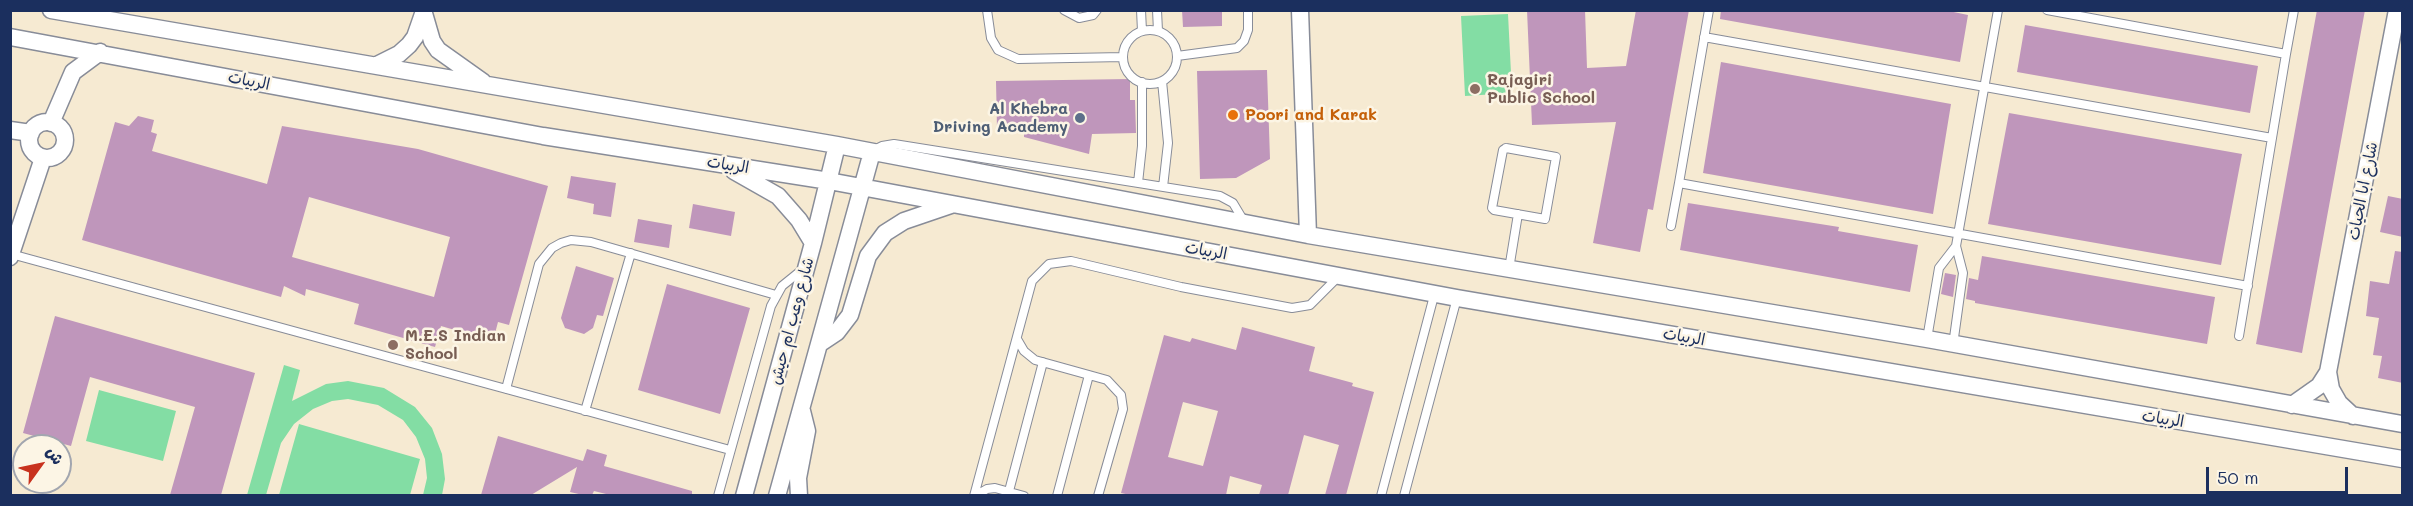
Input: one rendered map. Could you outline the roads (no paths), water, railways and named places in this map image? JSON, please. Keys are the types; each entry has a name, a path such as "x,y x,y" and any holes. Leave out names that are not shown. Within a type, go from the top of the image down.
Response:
{"street":[{"path":"51,10 837,145 1308,235 1927,339 2403,424"},
{"path":"1300,10 1308,235"},
{"name":"شارع ابا الحيات","path":"2353,416 2339,403 2331,389 2328,372 2397,10"},
{"path":"377,65 399,54 409,45 415,37 423,12"},
{"path":"423,12 432,41 438,50 489,86"},
{"name":"الربيات","path":"10,37 543,136 829,181 1435,291 1457,298 2403,459"},
{"path":"51,123 73,72 100,52"},
{"path":"51,123 59,127 64,135 64,145 60,153 52,158 43,158 31,148 31,133 36,126 51,123"},
{"path":"10,130 31,133"},
{"name":"شارع وعب ام حيش","path":"744,495 808,265 837,145"},
{"name":"شارع وعب ام حيش","path":"777,495 872,152"},
{"path":"11,256 43,158"},
{"path":"720,163 778,196 799,220 813,243"},
{"path":"819,344 837,332 850,315 868,256 885,233 904,221 954,204"},
{"path":"2292,405 2319,386 2328,372"},
{"path":"799,495 798,478 807,431 801,409"}],"lane":[{"path":"987,10 989,31 994,44 998,50 1018,59 1123,57"},
{"path":"1064,10 1079,18 1093,15 1097,10"},
{"path":"1141,10 1142,31"},
{"path":"1157,10 1158,31"},
{"path":"1177,56 1237,48 1244,41 1248,30 1248,10"},
{"path":"1671,226 1709,10"},
{"path":"1953,345 1963,273 1956,246 1998,10"},
{"path":"2047,10 2286,54"},
{"path":"2239,336 2294,10"},
{"path":"1142,31 1158,31 1172,40 1177,56 1173,71 1162,81 1142,82 1129,73 1123,57 1128,41 1142,31"},
{"path":"1704,37 2272,138"},
{"path":"1162,81 1168,143 1164,187"},
{"path":"1138,183 1142,146 1142,82"},
{"path":"872,152 882,146 894,144 1164,187 1227,199 1239,209 1245,223"},
{"path":"1506,148 1556,157 1547,218 1518,214 1492,208 1503,150 1506,148"},
{"path":"1679,183 2248,286"},
{"path":"1509,269 1518,214"},
{"path":"506,389 535,274 544,256 552,248 571,240 591,242 776,295"},
{"path":"1927,339 1939,268 1956,246"},
{"path":"585,411 631,253"},
{"path":"11,256 730,450"},
{"path":"974,495 1032,281 1042,269 1056,262 1071,261 1181,287 1293,308 1310,304 1340,275"},
{"path":"718,495 776,295 808,265"},
{"path":"1381,495 1435,291"},
{"path":"1404,495 1457,298"},
{"path":"1017,339 1024,351 1042,362 1113,384 1123,402 1098,495"},
{"path":"1009,491 1042,362"},
{"path":"1057,495 1089,375"},
{"path":"974,495 987,489 1024,495"}],"place":[{"name":"Rajagiri Public School","path":"1475,89"},
{"name":"Poori and Karak","path":"1233,115"},
{"name":"Al Khebra Driving Academy","path":"1080,118"},
{"name":"M.E.S Indian School","path":"393,345"}]}
